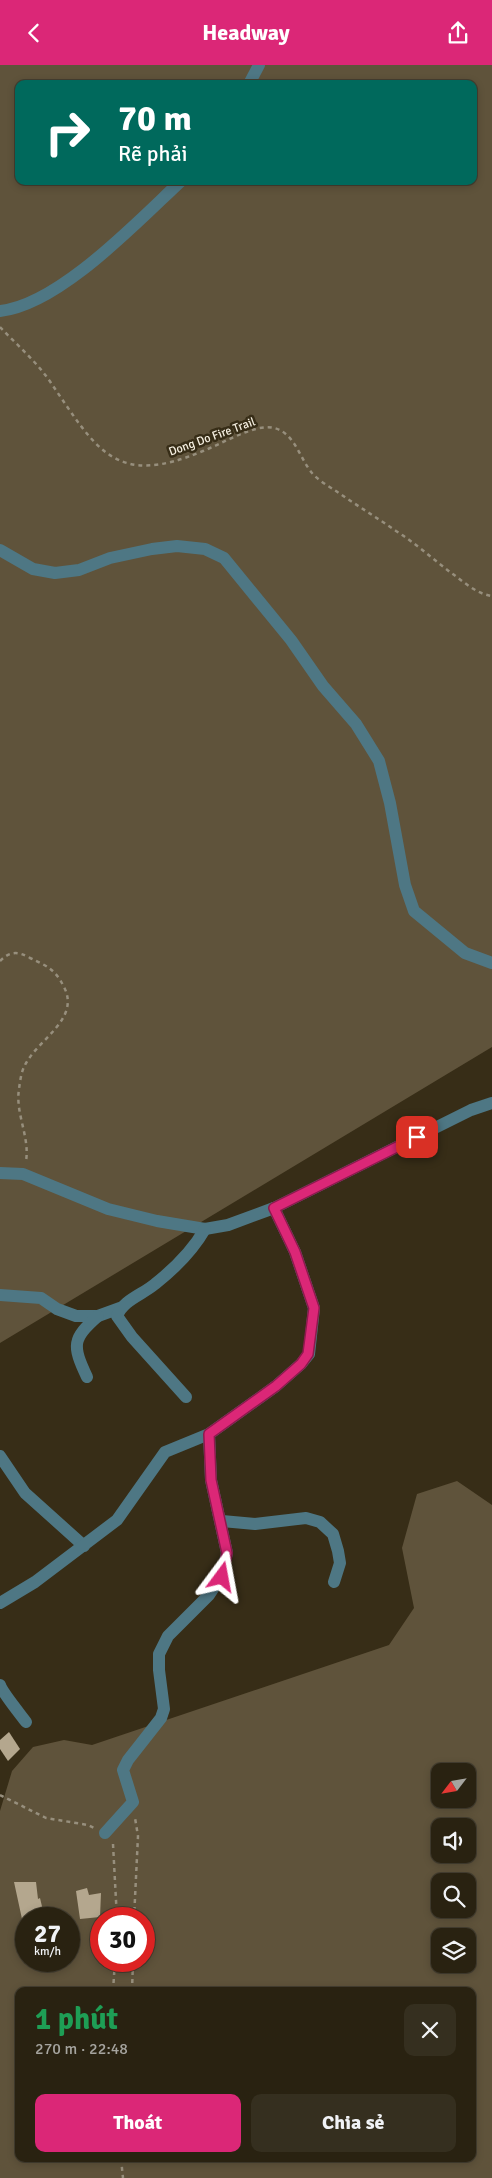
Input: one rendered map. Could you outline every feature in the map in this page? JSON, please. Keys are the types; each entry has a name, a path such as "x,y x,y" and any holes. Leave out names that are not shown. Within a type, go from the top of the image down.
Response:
{"street":[{"path":"251,80 259,65"},
{"path":"0,311 12,310 64,285 132,227 177,185"},
{"path":"0,550 33,569 55,573 78,570 110,558 177,546 205,549 224,558 268,611 323,685 356,724 379,761 390,803 405,885 414,911 465,953 492,963"},
{"path":"0,1173 23,1174 108,1209 157,1221 205,1229 228,1225 274,1208 471,1110 492,1103"},
{"path":"0,1603 35,1582 117,1520 165,1452 209,1434 276,1386 301,1364 308,1354 314,1308 295,1252 274,1208"},
{"path":"87,1377 80,1362 76,1342 82,1329 98,1316 120,1308 170,1272 199,1240 205,1229"},
{"path":"0,1295 41,1298 58,1309 76,1316 98,1316"},
{"path":"120,1308 117,1316 122,1325 186,1397"},
{"path":"105,1833 133,1802 123,1769 161,1719 164,1709 159,1654 168,1636 209,1595 222,1577 227,1553 222,1521 211,1480 209,1434"},
{"path":"0,1456 25,1493 84,1546"},
{"path":"222,1521 255,1524 306,1518 320,1522 333,1533 338,1551 340,1563 334,1582"},
{"path":"0,1685 1,1690 11,1699 26,1722"}],"path":[{"name":"Dong Do Fire Trail","path":"0,327 50,381 72,416 93,440 109,456 121,463 150,466 184,459 255,429 274,428 290,438 312,473 330,487 398,532 466,584 485,595 492,596"},
{"path":"0,961 7,953 16,952 28,957 57,973 67,992 68,1007 62,1019 35,1050 24,1067 18,1091 18,1112 27,1158 23,1174"},
{"path":"0,1795 46,1817 88,1825 105,1833 113,1845 116,1907"},
{"path":"133,1802 138,1836 135,1907"},
{"path":"113,1987 114,1972"},
{"path":"132,1987 133,1972"},
{"path":"121,2162 123,2178"}],"shaded area":[{"path":"0,65 492,65 492,1047 0,1343"},
{"path":"457,1481 492,1505 492,2178 0,2178 0,1811 12,1771 33,1747 64,1740 92,1745 389,1645 414,1608 402,1548 417,1494"}],"building":[{"path":"9,1732 20,1749 8,1761 0,1749 0,1740"},
{"path":"14,1882 36,1882 38,1899 40,1898 42,1907 19,1907"},
{"path":"87,1888 89,1895 101,1893 100,1907 90,1907 90,1918 80,1919 80,1907 78,1907 76,1891"}],"route":[{"path":"222,1577 227,1553 222,1521 211,1480 209,1434 276,1386 301,1364 308,1354 311,1340 314,1308 295,1252 274,1208 417,1137"}]}
